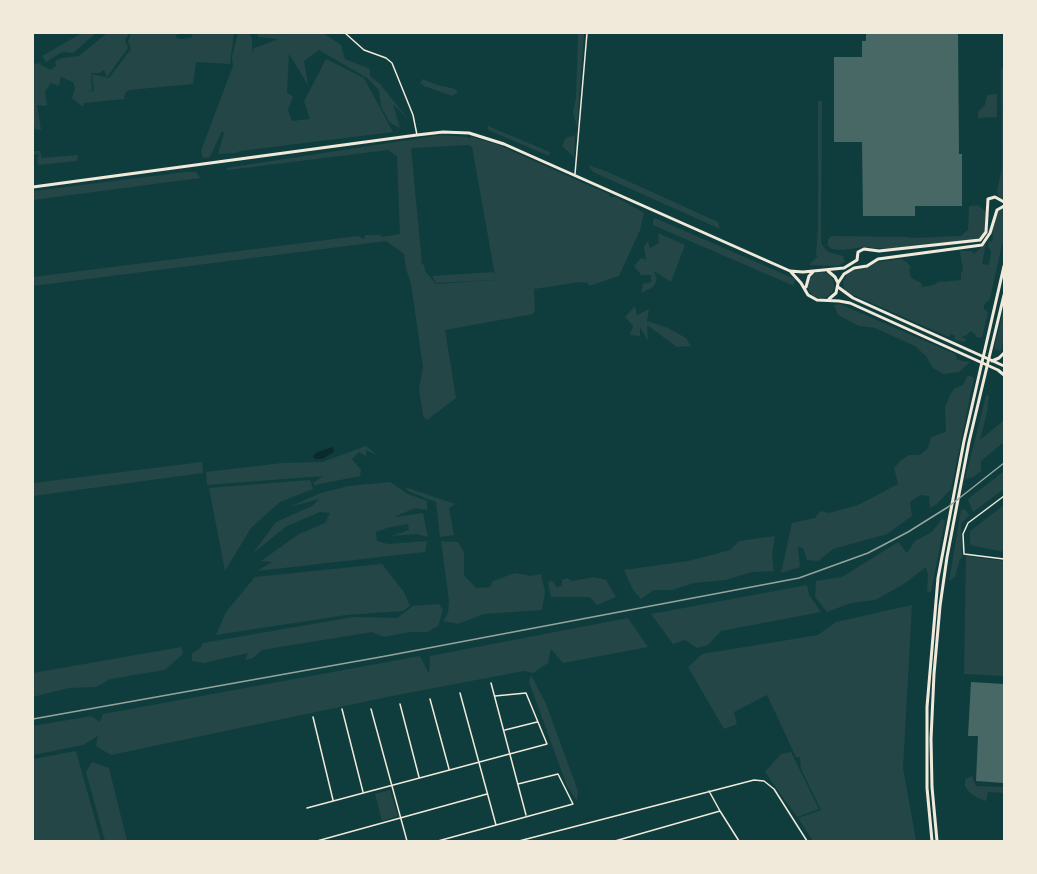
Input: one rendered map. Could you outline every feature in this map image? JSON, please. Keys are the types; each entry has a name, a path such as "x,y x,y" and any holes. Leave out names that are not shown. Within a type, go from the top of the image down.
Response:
{"main road":[{"path":"33,187 417,135 457,132 480,135 790,271 803,273 844,268 857,260"},
{"path":"864,266 856,256 860,250 879,251 980,240 986,232 987,204 990,197 995,197 1001,205"},
{"path":"988,208 1001,205"},
{"path":"829,300 836,293 838,284 848,271 878,260 978,246 987,239 1001,205"},
{"path":"869,250 873,255 871,263"},
{"path":"932,841 927,788 928,674 938,578 1004,266"},
{"path":"806,290 805,284 809,276 817,270"},
{"path":"823,270 830,272 838,284 853,298 1004,366"},
{"path":"790,271 808,295 817,300 850,303 998,370 1004,375"},
{"path":"938,841 932,777 934,674 944,577 961,485 1004,295"},
{"path":"992,361 1004,353"}],"street":[{"path":"574,175 578,154 587,33"},
{"path":"346,34 364,50 386,58 392,63 413,115 417,135"},
{"path":"1004,496 965,527 963,534 964,554 1004,559"},
{"path":"491,683 527,817"},
{"path":"460,693 496,825"},
{"path":"307,808 547,744 526,693 495,696"},
{"path":"430,699 449,770"},
{"path":"400,704 420,778"},
{"path":"342,710 364,793"},
{"path":"371,710 407,841"},
{"path":"312,717 334,801"},
{"path":"504,730 537,722"},
{"path":"438,841 573,804 558,774 518,784"},
{"path":"519,841 754,780 764,781 774,789 807,841"},
{"path":"709,791 739,841"},
{"path":"317,841 487,794"},
{"path":"615,841 720,811"},
{"path":"633,836 635,841"}],"shaded area":[{"path":"82,33 96,33 73,53 62,52 46,62 42,56"},
{"path":"107,33 129,33 125,40 128,48 107,77 104,70 91,73 92,90 86,92 94,91 92,74 109,78 131,49 128,42 131,33 179,33 175,37 180,39 191,38 193,33 234,33 230,64 196,62 193,84 129,90 125,93 124,99 84,103 83,107 72,98 75,88 73,82 61,77 59,86 51,83 45,91 47,106 37,105 41,130 33,129 33,65 38,63 50,70 56,66 55,61 79,56"},
{"path":"238,33 249,33 252,38 252,53 254,48 279,39 258,37 257,33 283,35 282,33 323,33 341,45 345,59 370,69 370,76 380,84 408,119 393,104 400,128 390,123 381,107 379,90 367,78 319,50 304,61 308,85 289,54 287,93 293,96 288,110 292,121 310,119 304,101 326,59 364,78 393,132 218,154 224,133 222,131 210,157 203,158 201,151 233,66 232,57"},
{"path":"578,33 584,33 577,127 573,112 576,98"},
{"path":"1004,64 1004,199 1002,199 997,192 1002,167 1001,70"},
{"path":"423,79 458,92 452,96 424,86 420,83"},
{"path":"997,94 997,117 978,118 978,112 985,105 987,95"},
{"path":"818,101 822,101 821,243 828,252 843,256 845,262 838,266 809,265 818,256 816,255"},
{"path":"488,126 550,152 549,156 488,130"},
{"path":"441,135 468,137 468,139 472,137 496,144 609,194 610,197 616,197 644,213 640,230 619,276 589,286 588,283 580,282 534,289 535,313 533,311 533,314 445,330 456,398 427,420 423,416 419,389 423,367 411,284 404,254 386,241 33,286 33,277 358,236 364,239 365,235 382,237 400,234 397,156 388,150 228,170 226,168","holes":["468,145 472,147 495,275 493,272 432,276 436,283 496,280 436,284 422,264 411,148"]},
{"path":"575,135 574,157 562,146 566,138"},
{"path":"33,151 40,151 42,158 78,155 77,161 38,165 39,155 33,154"},
{"path":"588,165 718,222 720,229 593,172"},
{"path":"196,172 200,178 33,200 33,191"},
{"path":"978,205 986,212 985,233 980,239 889,249 864,247 844,250 832,249 828,246 828,239 831,236 912,238 961,236 968,230 969,206"},
{"path":"1004,208 1004,213 1001,214 1004,215 1004,235 990,299 984,305 984,309 988,312 982,338 976,337 970,331 961,337 967,340 964,342 956,340 951,334 949,337 849,293 844,288 843,280 846,278 846,273 863,269 877,262 901,259 911,268 909,269 911,278 921,283 922,287 938,282 961,280 963,271 960,251 972,251 974,254 986,243 982,264 989,265 991,251 988,247 989,240 991,242 993,239 992,226 998,212"},
{"path":"655,218 795,279 794,286 653,225"},
{"path":"658,233 685,245 671,282 654,271 657,280 653,287 641,293 643,284 651,282 651,275 641,275 634,266 641,258 646,260 644,247 648,241 650,248 659,243"},
{"path":"821,272 830,276 834,285 830,294 821,298 812,294 808,285 812,276"},
{"path":"840,304 955,354 957,360 970,362 959,372 944,374 933,368 926,356 915,346 875,328 859,326 838,315 834,305"},
{"path":"635,306 637,315 649,309 647,321 668,328 686,338 691,346 677,347 647,325 648,341 640,327 640,336 630,335 633,326 625,317"},
{"path":"1004,307 1004,337 1001,351 994,349"},
{"path":"968,375 974,378 951,489 937,504 930,508 929,496 920,495 910,502 912,516 887,534 833,549 818,561 807,560 803,548 798,547 800,567 781,573 792,523 815,518 820,511 829,513 858,505 898,484 894,468 901,460 909,455 920,455 928,448 931,437 946,432 945,407 954,389 963,385"},
{"path":"989,395 980,440 1004,420 1004,442 981,461 981,471 974,477 965,479 986,396"},
{"path":"366,446 377,455 366,450 366,456 359,452 352,459 361,470 360,476 315,485 313,483 323,476 207,485 206,472 282,463 322,462"},
{"path":"333,447 334,452 322,459 315,459 313,456 317,452"},
{"path":"202,462 203,473 33,496 33,483"},
{"path":"1004,471 1004,489 973,512 968,499"},
{"path":"310,480 313,489 280,502 251,528 225,571 209,488"},
{"path":"390,482 408,494 427,501 427,510 415,508 394,517 423,513 428,537 416,534 392,536 409,530 408,524 376,532 377,541 388,544 427,541 425,552 257,571 272,562 261,561 299,534 325,523 330,513 320,512 287,526 253,553 276,522 312,506 319,499 289,507 321,493 349,486"},
{"path":"405,487 455,504 449,508 454,535 440,537 436,502 408,491"},
{"path":"1004,505 1004,552 970,545 970,531"},
{"path":"965,509 969,515 961,524 962,558 955,577 949,581 961,510"},
{"path":"942,519 945,520 931,592 927,592 926,567 904,584 875,600 851,603 827,612 815,597 816,581 842,577 898,542 907,553 915,541 932,532"},
{"path":"775,536 772,555 774,571 752,572 726,580 694,583 672,590 654,590 641,599 633,590 624,570 688,561 730,550 739,541"},
{"path":"441,541 458,542 464,552 464,575 476,588 490,587 493,581 515,573 531,576 541,574 545,592 542,610 484,614 458,624 443,621 448,613 449,601"},
{"path":"966,556 1004,561 1004,676 964,674"},
{"path":"382,564 404,592 410,606 403,611 346,615 216,635 226,612 255,577"},
{"path":"594,577 606,580 616,597 597,605 590,597 551,597 548,582 552,581 557,587 562,586 562,580 567,578 572,581"},
{"path":"807,585 809,595 821,612 721,631 708,645 697,648 685,640 673,644 651,614"},
{"path":"439,604 443,610 438,626 427,632 409,632 384,637 372,632 262,650 253,658 245,660 248,653 204,663 192,661 192,654 203,643 353,617 397,618 413,606"},
{"path":"912,605 903,768 916,841 813,841 798,818 821,810 801,769 800,757 796,757 767,695 734,712 737,724 724,729 688,667 702,654 818,635 836,622"},
{"path":"628,618 648,647 563,663 551,649 548,663 533,673 524,671 397,695 111,755 96,746 98,736 83,745 33,755 33,726 91,716 100,722 103,714 420,656 429,674 430,656"},
{"path":"181,647 183,654 165,670 110,679 96,687 69,688 33,697 33,673"},
{"path":"531,675 546,704 578,791 577,801 567,786 529,682"},
{"path":"76,751 101,841 33,841 33,759"},
{"path":"791,752 819,809 797,817 765,772 781,754"},
{"path":"92,762 109,768 127,841 105,841 86,772"},
{"path":"972,776 976,786 1004,787 1004,793 988,792 986,801 978,798 965,786 965,779"},
{"path":"390,790 398,816 382,821 375,794"}],"building":[{"path":"866,33 958,33 962,206 915,206 915,216 863,216 862,142 834,142 834,57 862,57 862,41 866,41"},
{"path":"971,682 1004,684 1004,783 976,781 978,736 968,736"}],"railway":[{"path":"33,719 386,656 799,578 868,553 908,532 948,507 1004,463"}]}
